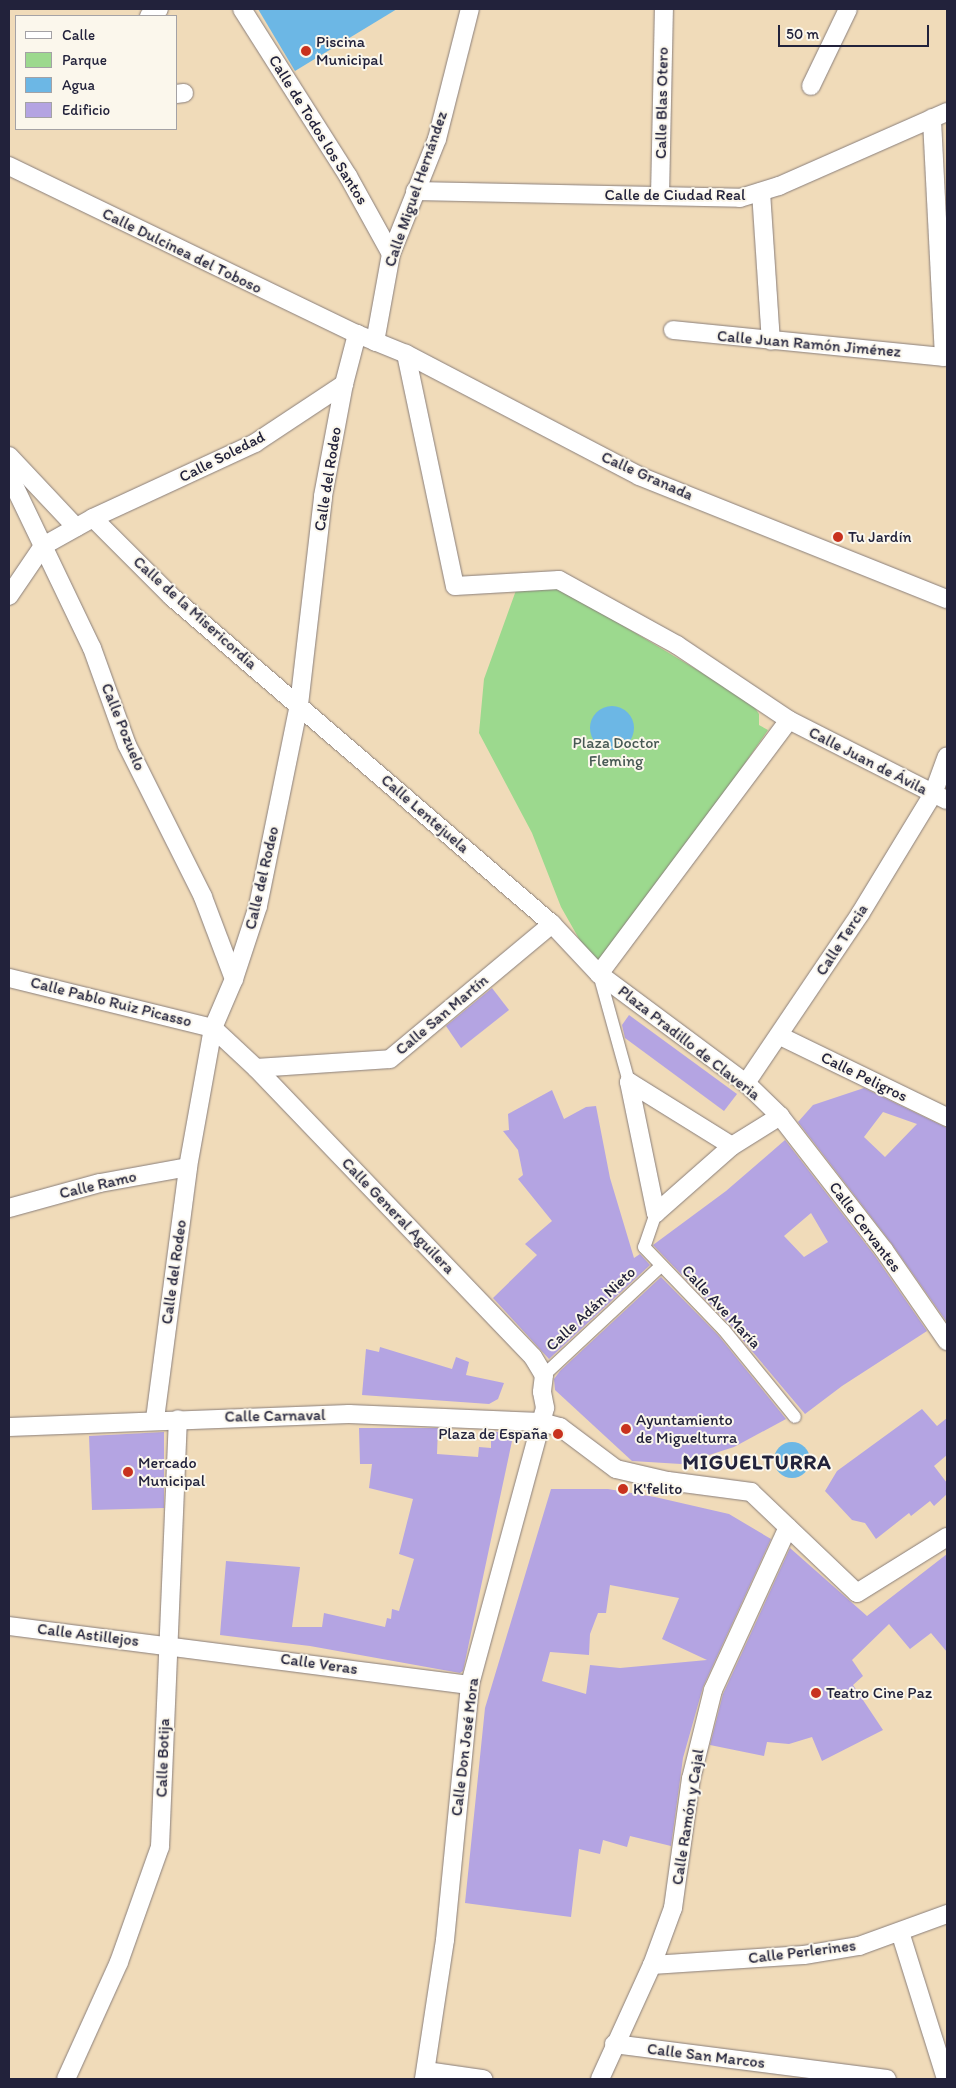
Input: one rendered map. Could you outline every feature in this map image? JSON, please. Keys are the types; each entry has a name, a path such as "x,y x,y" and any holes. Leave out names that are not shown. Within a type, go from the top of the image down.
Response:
{"street":[{"name":"Calle de Todos los Santos","path":"242,9 348,176 390,254"},
{"name":"Calle Miguel Hernández","path":"375,342 390,254 437,139 470,9"},
{"name":"Calle Blas Otero","path":"660,196 664,9"},
{"path":"811,86 848,9"},
{"name":"Calle de Ciudad Real","path":"415,191 740,198 761,192 940,115"},
{"name":"Calle Juan Ramón Jiménez","path":"674,330 770,341 944,356 940,115"},
{"name":"Calle Dulcinea del Toboso","path":"9,166 357,334"},
{"path":"761,192 770,341"},
{"name":"Calle Granada","path":"357,334 406,354 639,476 947,599"},
{"name":"Calle del Rodeo","path":"155,1419 188,1167 213,1028 234,979 258,906 299,705 323,496 344,384 357,334"},
{"name":"Calle Juan de Ávila","path":"406,354 455,586 558,580 677,645 789,720 940,797"},
{"name":"Calle Soledad","path":"43,546 93,518 255,443 344,384"},
{"path":"9,456 76,527"},
{"name":"Calle Pozuelo","path":"9,475 92,648 128,746 204,897 234,979"},
{"name":"Calle de la Misericordia","path":"93,518 172,597 299,705"},
{"path":"9,596 43,546"},
{"name":"Calle Lentejuela","path":"299,705 552,924"},
{"path":"599,974 789,720"},
{"name":"Calle Tercia","path":"746,1083 780,1036 940,797 947,756"},
{"name":"Plaza Pradillo de Claveria","path":"552,924 599,974 746,1083 780,1116"},
{"name":"Calle San Martín","path":"256,1068 390,1059 552,924"},
{"name":"Plaza Pradillo de Claveria","path":"599,974 629,1082 656,1213"},
{"name":"Calle Pablo Ruiz Picasso","path":"9,978 213,1028"},
{"name":"Calle General Aguilera","path":"213,1028 256,1068 533,1357 544,1375"},
{"name":"Calle Peligros","path":"780,1036 947,1117"},
{"path":"629,1082 732,1146"},
{"path":"656,1213 732,1146 780,1116"},
{"name":"Calle Cervantes","path":"780,1116 884,1250 947,1341"},
{"name":"Calle Ramo","path":"9,1208 100,1183 188,1167"},
{"name":"Calle Ave María","path":"656,1213 644,1247 724,1330 795,1418"},
{"name":"Calle Adán Nieto","path":"544,1375 661,1266"},
{"path":"541,1422 545,1408 542,1392 544,1375"},
{"name":"Calle Carnaval","path":"9,1427 155,1419 349,1414 541,1422 560,1427 616,1469 668,1481 751,1492 857,1593 947,1537"},
{"name":"Calle Botija","path":"66,2079 119,1962 160,1847 178,1419"},
{"name":"Calle Don José Mora","path":"425,2075 445,1940 470,1684 541,1422"},
{"name":"Calle Ramón y Cajal","path":"600,2079 614,2044 652,1965 673,1908 691,1779 713,1690 788,1527"},
{"name":"Calle Astillejos","path":"9,1626 168,1644"},
{"name":"Calle Veras","path":"168,1644 470,1684"},
{"name":"Calle Perlerines","path":"652,1965 804,1955 859,1946 947,1914"},
{"path":"900,1932 946,2079"},
{"name":"Calle San Marcos","path":"614,2044 887,2079"},
{"path":"425,2075 484,2079"}],"green space":[{"name":"Plaza Doctor Fleming","path":"519,582 560,588 751,702 759,714 759,725 768,730 599,974 561,907 532,833 479,733 484,679"}],"water":[{"name":"Piscina Municipal","path":"258,9 397,9 295,71"},
{"path":"616,706 628,712 633,719 633,737 628,744 621,749 608,750 600,747 593,740 590,724 593,716 600,709"},
{"path":"792,1442 804,1448 810,1460 804,1472 792,1478 780,1472 774,1460 780,1448"}],"building":[{"path":"492,988 509,1010 461,1048 446,1026"},
{"path":"629,1015 737,1094 724,1111 625,1038 622,1025"},
{"path":"864,1088 947,1128 946,1321 892,1244 798,1122 813,1105","holes":["883,1112 917,1124 885,1157 864,1137"]},
{"path":"552,1090 564,1119 586,1107 596,1106 610,1178 634,1258 640,1254 650,1265 549,1359 493,1298 537,1255 525,1244 552,1221 518,1179 523,1175 518,1150 503,1131 509,1130 508,1114"},
{"path":"785,1140 875,1256 927,1331 842,1386 805,1414 730,1325 653,1245 726,1191","holes":["811,1213 828,1242 804,1257 784,1236"]},
{"path":"661,1277 718,1335 786,1419 734,1447 681,1464 632,1461 555,1390 554,1379 560,1371"},
{"path":"380,1347 452,1369 456,1357 469,1362 466,1375 504,1383 498,1399 489,1404 362,1395 366,1349 379,1352"},
{"path":"922,1409 937,1426 947,1418 947,1455 934,1466 947,1483 947,1494 934,1506 930,1501 911,1516 909,1513 876,1539 865,1523 852,1520 825,1491 837,1471"},
{"path":"359,1428 438,1428 437,1454 478,1457 479,1447 491,1448 491,1431 504,1433 512,1441 463,1671 460,1673 310,1646 220,1635 226,1561 300,1567 292,1627 322,1627 324,1613 385,1627 387,1618 391,1619 392,1609 399,1611 414,1559 399,1554 413,1499 369,1488 372,1464 360,1464"},
{"name":"Mercado Municipal","path":"164,1432 164,1508 92,1510 89,1436"},
{"path":"551,1489 608,1489 655,1497 729,1514 771,1539 703,1687 683,1758 671,1846 630,1836 627,1847 603,1840 600,1854 579,1849 571,1917 465,1903 485,1708","holes":["610,1585 679,1598 662,1639 707,1660 620,1668 590,1665 586,1694 542,1681 550,1652 589,1655 590,1634 598,1613 606,1613"]},
{"path":"790,1548 867,1616 947,1554 947,1652 931,1633 910,1649 889,1624 852,1660 863,1676 853,1685 883,1730 822,1761 812,1737 789,1744 767,1742 764,1756 710,1745 723,1694"}],"place":[{"name":"Piscina Municipal","path":"306,51"},
{"name":"Tu Jardín","path":"838,537"},
{"name":"Ayuntamiento de Miguelturra","path":"626,1429"},
{"name":"Plaza de España","path":"558,1434"},
{"name":"Mercado Municipal","path":"128,1472"},
{"name":"K'felito","path":"623,1489"},
{"name":"Teatro Cine Paz","path":"816,1693"}],"district":[{"name":"MIGUELTURRA","path":"757,1462"}]}
